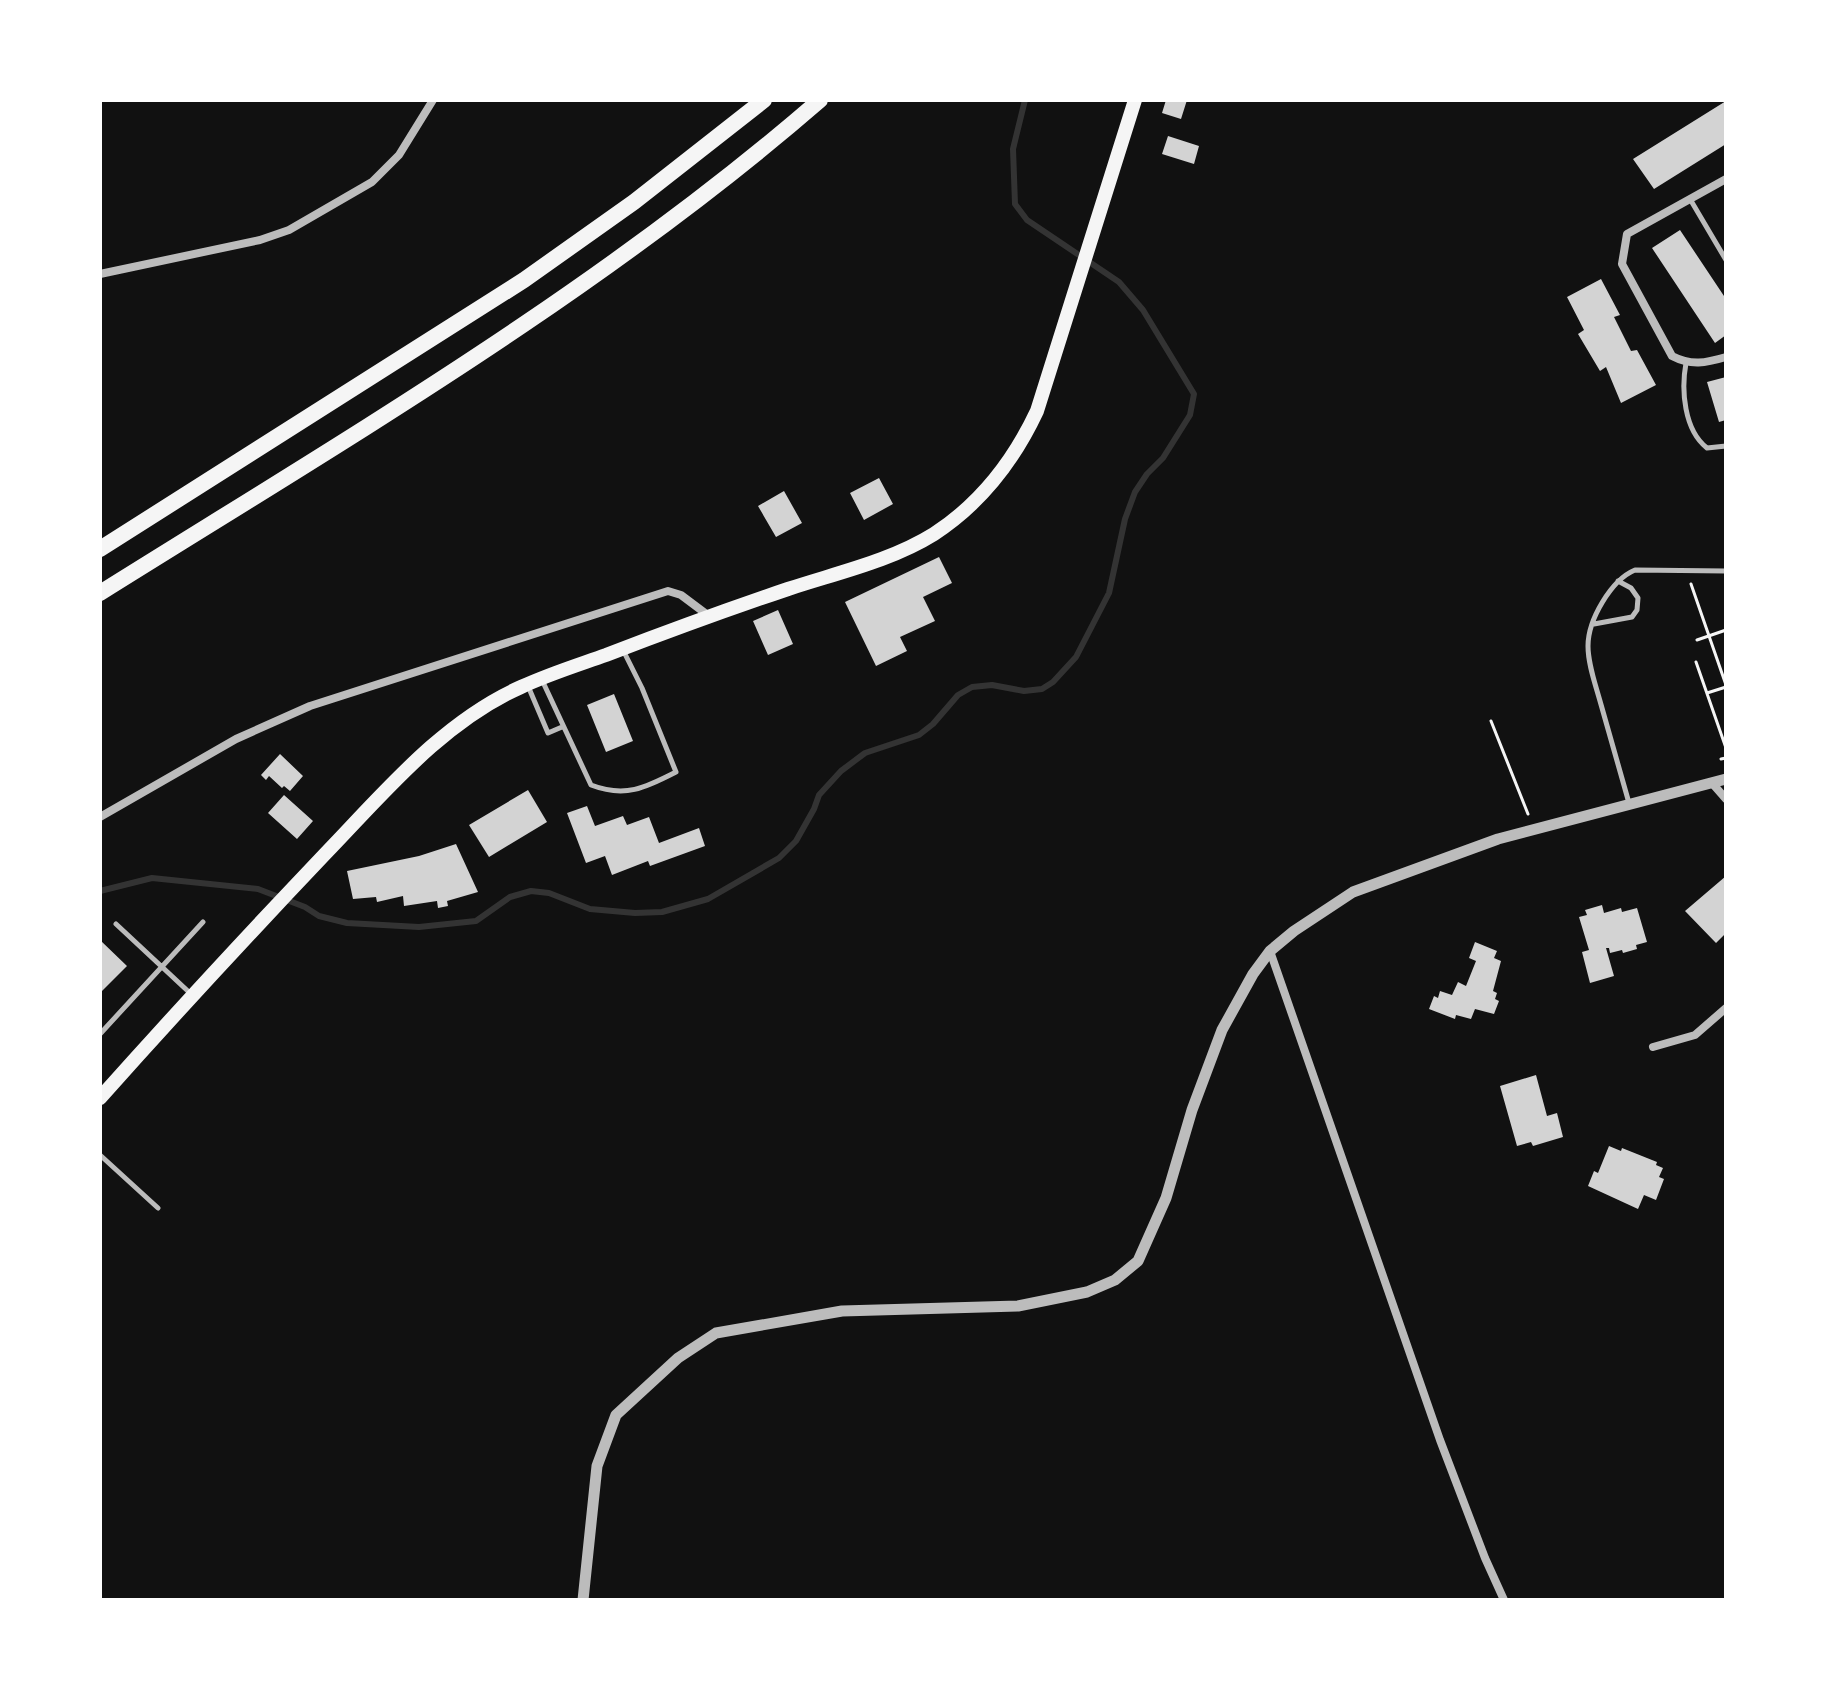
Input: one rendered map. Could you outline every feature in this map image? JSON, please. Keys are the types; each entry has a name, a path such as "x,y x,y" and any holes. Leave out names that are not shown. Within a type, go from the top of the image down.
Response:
{"highway":[{"path":"100,549 524,280 634,202 764,100"},
{"path":"100,593 475,356 641,243 820,100"}],"main road":[{"path":"100,1098 294,886 420,757 488,704 527,684 622,648 895,553 934,534 971,504 1021,445 1037,411 1135,100"}],"street":[{"path":"100,274 260,240 289,230 372,182 399,155 433,100"},
{"path":"1726,179 1627,234 1622,264 1672,356 1686,363 1706,363 1726,357"},
{"path":"100,817 236,739 310,706 668,591 681,595 709,616"},
{"path":"583,1600 597,1466 616,1415 678,1358 716,1333 842,1311 1018,1306 1087,1292 1115,1280 1138,1261 1166,1198 1192,1110 1222,1030 1253,974 1270,951 1294,931 1353,892 1498,839 1726,779"},
{"path":"1712,783 1726,799"},
{"path":"1270,951 1440,1440 1504,1600"},
{"path":"1653,1047 1695,1035 1726,1008"}],"lane":[{"path":"1690,199 1726,260"},
{"path":"1686,363 1684,394 1694,431 1707,448 1726,446"},
{"path":"1629,804 1591,669 1587,644 1593,624 1609,589 1635,570 1726,571"},
{"path":"1593,624 1632,617 1637,610 1638,598 1631,588 1618,581"},
{"path":"542,679 591,785 611,793 646,788 676,772 622,648"},
{"path":"527,684 548,733 562,727"},
{"path":"100,1034 203,922"},
{"path":"116,924 192,995"},
{"path":"100,1155 158,1208"}],"path":[{"path":"1691,584 1726,686 1706,694"},
{"path":"1697,640 1726,630"},
{"path":"1696,662 1726,748"},
{"path":"1491,721 1534,829"}],"building":[{"path":"1166,100 1187,100 1181,119 1162,113"},
{"path":"1726,101 1726,144 1654,189 1633,159"},
{"path":"1168,136 1199,146 1194,164 1162,154"},
{"path":"1680,230 1726,299 1726,335 1715,343 1652,248"},
{"path":"1601,279 1620,315 1614,317 1631,351 1637,350 1656,385 1621,403 1606,367 1600,371 1578,334 1584,330 1567,297"},
{"path":"1726,377 1726,420 1719,422 1707,382"},
{"path":"879,478 893,504 864,520 850,493"},
{"path":"784,491 802,523 776,537 758,506"},
{"path":"939,557 952,583 923,597 935,621 900,637 907,651 876,666 845,602"},
{"path":"778,610 793,644 768,655 753,621"},
{"path":"614,694 633,741 606,752 587,705"},
{"path":"280,754 303,776 290,791 269,776 266,780 261,775"},
{"path":"528,790 547,822 489,857 469,825"},
{"path":"284,795 313,821 297,839 268,813"},
{"path":"587,806 595,826 623,816 627,825 649,817 659,843 699,828 705,846 650,866 648,861 612,875 605,856 586,863 567,813"},
{"path":"456,844 478,892 447,901 448,906 438,908 437,901 404,906 403,896 377,902 376,897 353,899 347,871 419,856"},
{"path":"1726,876 1726,933 1716,943 1685,911"},
{"path":"1602,905 1604,913 1637,908 1647,942 1623,953 1622,950 1610,953 1606,948 1614,976 1590,983 1582,952 1589,950 1579,917 1587,915 1585,910"},
{"path":"100,940 127,966 100,993"},
{"path":"1475,942 1497,951 1494,958 1501,961 1493,991 1497,993 1495,999 1499,1001 1494,1014 1475,1009 1471,1019 1456,1015 1455,1019 1429,1009 1434,996 1438,998 1440,991 1452,995 1458,982 1466,986 1476,961 1469,958"},
{"path":"1536,1075 1547,1116 1557,1113 1563,1137 1533,1146 1531,1142 1517,1146 1500,1086"},
{"path":"1609,1146 1657,1162 1656,1165 1663,1168 1659,1177 1664,1179 1656,1200 1644,1195 1638,1209 1588,1186 1594,1171 1598,1173"}],"waterway":[{"path":"100,891 152,878 258,889 305,907 319,916 347,923 419,927 476,921 510,897 531,891 549,893 590,909 662,912 708,899 779,858 796,841 819,795 841,771 865,753 919,735 958,695 972,687 992,685 1024,691 1042,689 1053,682 1076,657 1109,593 1125,519 1135,492 1163,458 1190,415 1194,394 1143,310 1119,282 1027,220 1015,204 1013,149 1025,100"}]}
